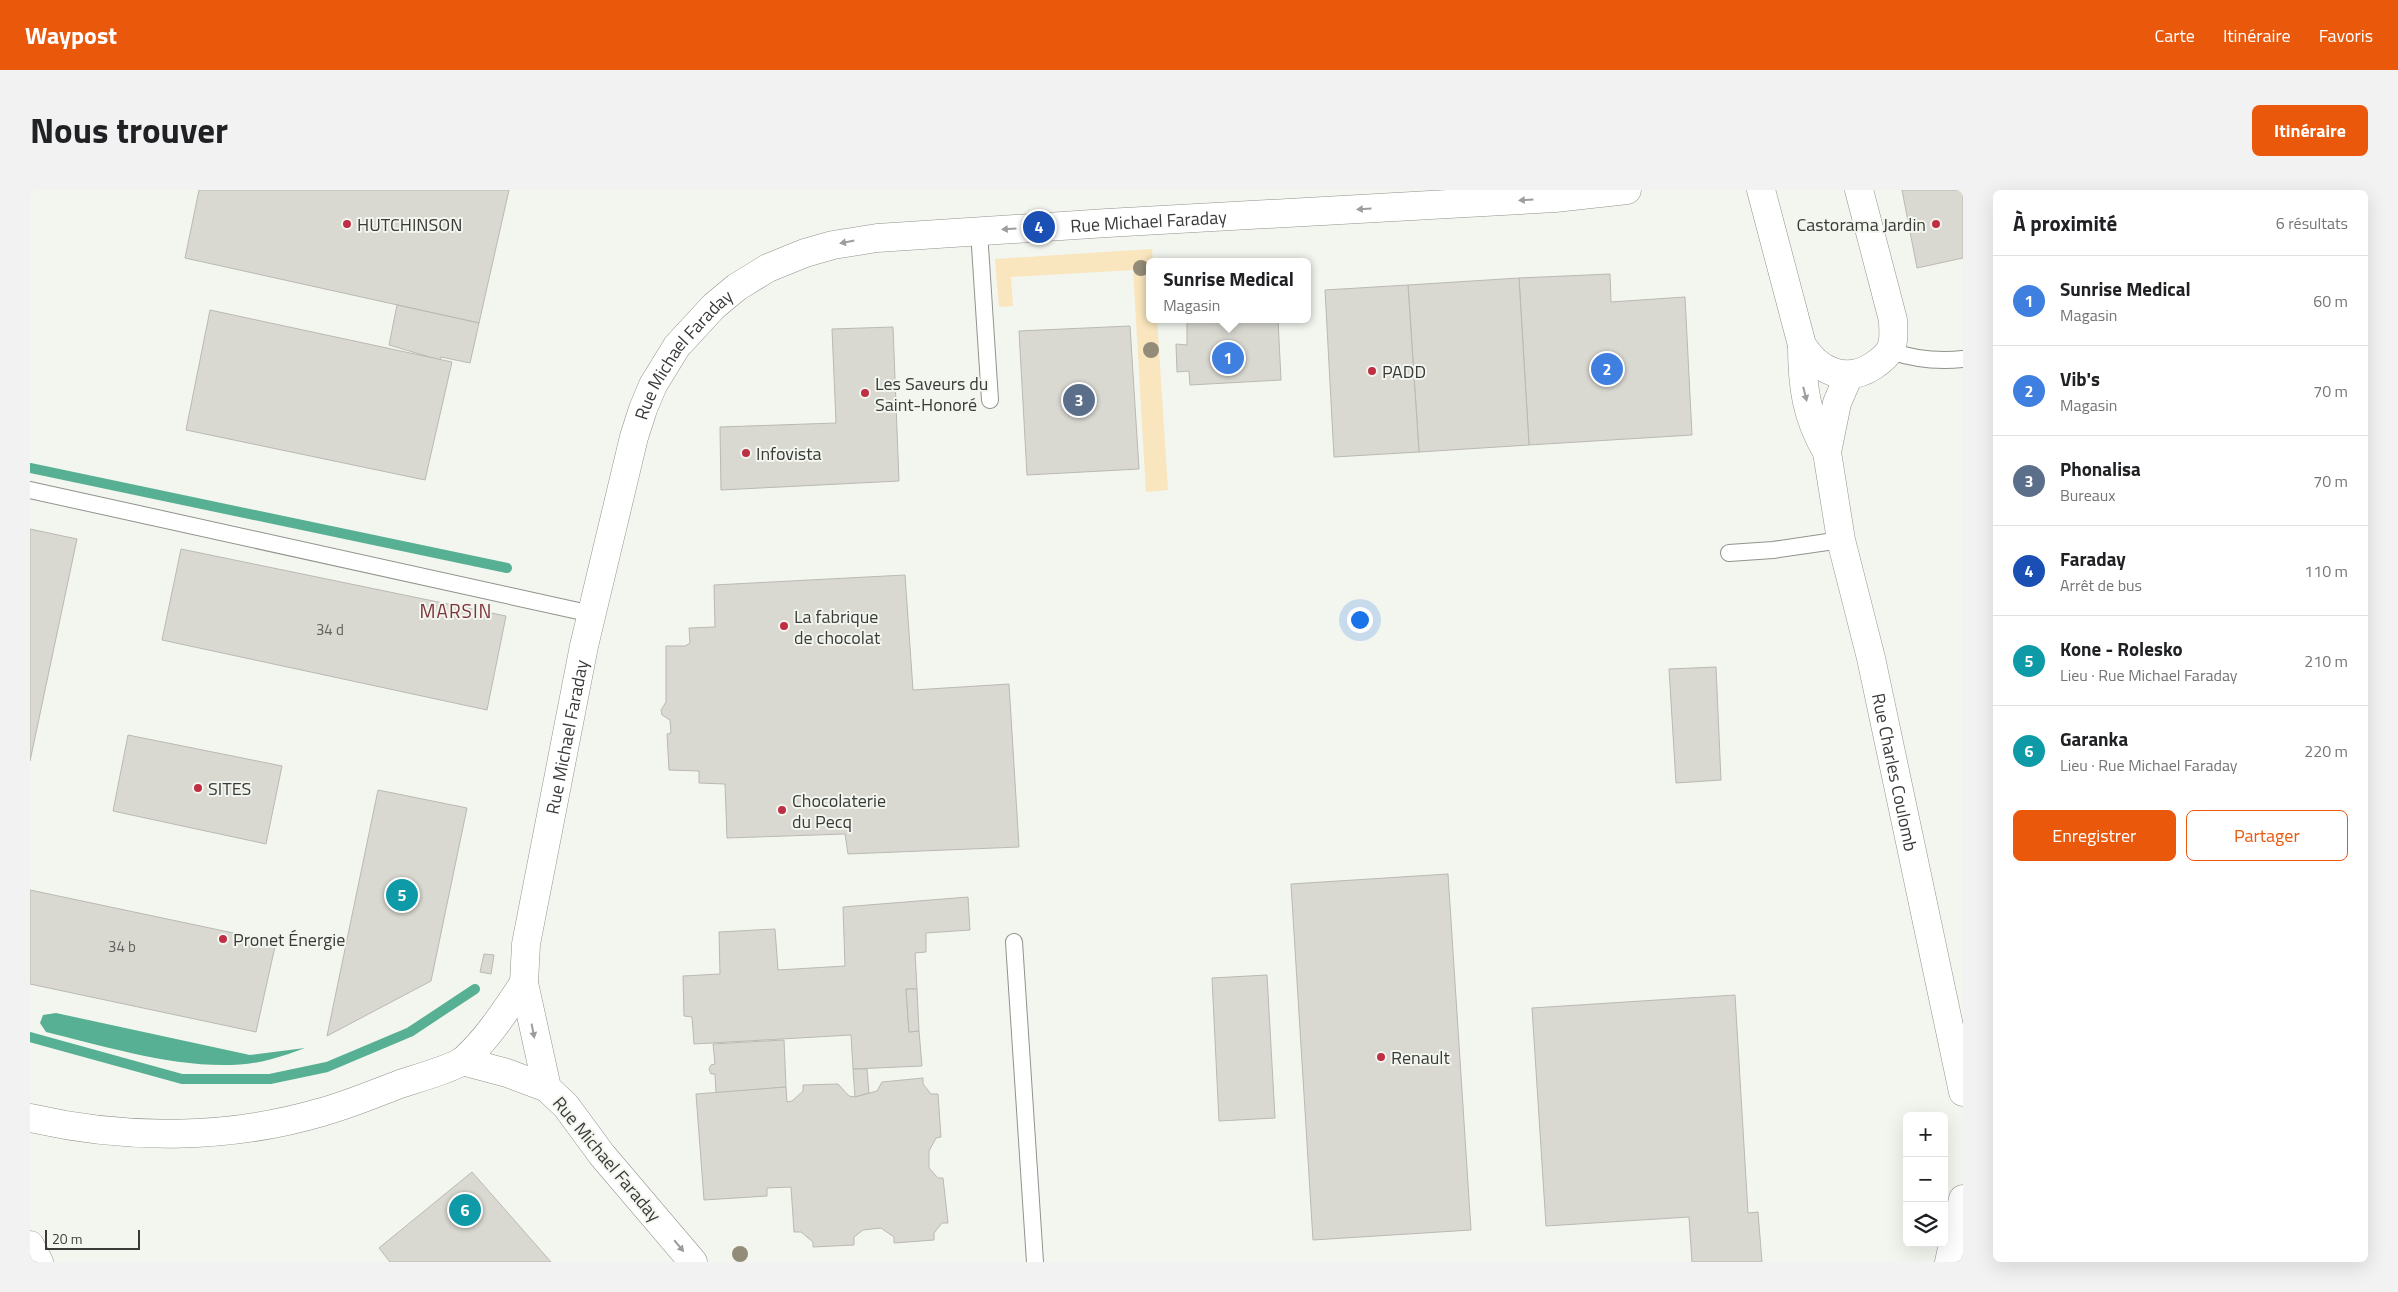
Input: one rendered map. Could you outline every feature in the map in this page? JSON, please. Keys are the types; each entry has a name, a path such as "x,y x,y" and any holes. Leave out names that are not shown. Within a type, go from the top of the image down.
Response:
{"street":[{"name":"Rue Michael Faraday","path":"693,1262 602,1155 566,1106 547,1088 524,983 526,944 592,614 634,437 642,409 653,385 677,346 714,306 752,277 768,268 833,245 877,238 1555,198 1627,190"},
{"name":"Rue Charles Coulomb","path":"1761,190 1802,345 1802,382 1815,432 1827,452"},
{"path":"1849,375 1866,371 1879,362 1890,351 1893,336 1893,320 1859,190"},
{"name":"Rue Charles Coulomb","path":"1802,345 1811,359 1827,371 1849,375 1837,403 1827,452 1841,540 1873,668 1963,1092"},
{"path":"30,1118 71,1127 150,1134 205,1133 260,1127 322,1112 462,1061 495,1026 524,983"},
{"path":"462,1061 507,1073 547,1088"},
{"path":"1949,1262 1963,1199"},
{"path":"30,1245 39,1262"}],"lane":[{"path":"979,231 990,400"},
{"path":"1890,351 1920,359 1963,359"},
{"path":"30,490 592,614"},
{"path":"1729,553 1773,550 1841,540"},
{"path":"1014,942 1035,1262"}],"shaded area":[{"path":"1152,249 1153,258 1146,258 1146,323 1157,323 1168,490 1146,492 1133,270 1011,277 1013,306 999,307 995,259"},
{"path":"56,1013 250,1055 305,1048 272,1059 246,1064 218,1065 159,1059 46,1032 40,1023 43,1015"}],"building":[{"name":"HUTCHINSON","path":"199,190 509,190 479,323 185,258"},
{"name":"Castorama Jardin","path":"1902,190 1963,190 1963,258 1917,268"},
{"path":"1610,274 1611,302 1685,297 1692,435 1529,445 1519,278"},
{"path":"1519,278 1529,445 1419,452 1408,285"},
{"name":"PADD","path":"1408,285 1419,452 1334,457 1325,290"},
{"path":"397,305 479,323 470,363 441,357 440,360 389,345"},
{"path":"210,310 452,362 425,480 186,430"},
{"path":"1187,323 1278,323 1281,380 1190,385 1189,371 1177,372 1176,344 1187,345"},
{"path":"1130,326 1139,469 1027,475 1019,331"},
{"path":"893,327 899,481 721,490 720,427 836,423 832,329"},
{"path":"30,529 77,539 30,761"},
{"path":"181,549 506,616 487,710 162,640"},
{"path":"905,575 913,690 1009,684 1019,847 848,854 845,834 727,838 725,784 699,783 699,771 669,770 667,734 671,733 670,720 662,715 661,710 666,702 666,646 685,646 690,643 689,628 715,627 714,585"},
{"path":"1716,667 1721,780 1676,783 1669,669"},
{"name":"SITES","path":"128,735 282,766 266,844 113,811"},
{"path":"378,790 467,808 431,981 327,1036"},
{"name":"Renault","path":"1448,874 1471,1230 1313,1240 1291,884"},
{"path":"30,890 276,942 256,1032 30,984"},
{"path":"968,897 970,930 926,933 926,952 915,953 917,989 906,989 909,1032 919,1031 922,1066 853,1069 851,1035 694,1044 692,1017 684,1016 683,976 720,974 719,932 775,929 778,970 845,966 843,907"},
{"path":"484,954 494,955 491,974 480,972"},
{"path":"1267,975 1275,1118 1219,1121 1212,978"},
{"path":"906,989 917,989 919,1031 909,1032"},
{"path":"1735,995 1748,1213 1758,1212 1762,1262 1692,1262 1689,1217 1546,1226 1532,1008"},
{"path":"784,1040 786,1087 716,1093 715,1074 711,1074 709,1069 711,1065 715,1064 713,1044"},
{"path":"853,1069 867,1069 869,1093 855,1097"},
{"path":"923,1078 923,1084 931,1094 938,1094 941,1137 936,1138 929,1151 929,1168 938,1178 943,1178 948,1223 942,1223 934,1233 934,1240 894,1243 894,1237 881,1228 863,1230 854,1237 854,1245 813,1247 813,1242 801,1232 794,1232 791,1187 767,1188 767,1196 704,1200 696,1094 786,1087 787,1102 792,1101 803,1091 803,1085 838,1084 849,1096 855,1097 877,1091 882,1082"},
{"path":"472,1172 551,1262 390,1262 379,1248"}],"waterway":[{"path":"30,468 507,568"},
{"path":"30,1037 182,1079 270,1079 327,1067 410,1032 475,989"}],"place":[{"name":"HUTCHINSON","path":"347,224"},
{"name":"Castorama Jardin","path":"1936,224"},
{"name":"Faraday","path":"1039,227"},
{"name":"Sunrise Medical","path":"1228,358"},
{"name":"Vib's","path":"1607,369"},
{"name":"PADD","path":"1372,371"},
{"name":"Les Saveurs du Saint-Honoré","path":"865,393"},
{"name":"Phonalisa","path":"1079,400"},
{"name":"Infovista","path":"746,453"},
{"name":"La fabrique de chocolat","path":"784,626"},
{"name":"SITES","path":"198,788"},
{"name":"Chocolaterie du Pecq","path":"782,810"},
{"name":"Kone - Rolesko","path":"402,895"},
{"name":"Pronet Énergie","path":"223,939"},
{"name":"Renault","path":"1381,1057"},
{"name":"Garanka","path":"465,1210"}],"district":[{"name":"MARSIN","path":"456,610"}]}
